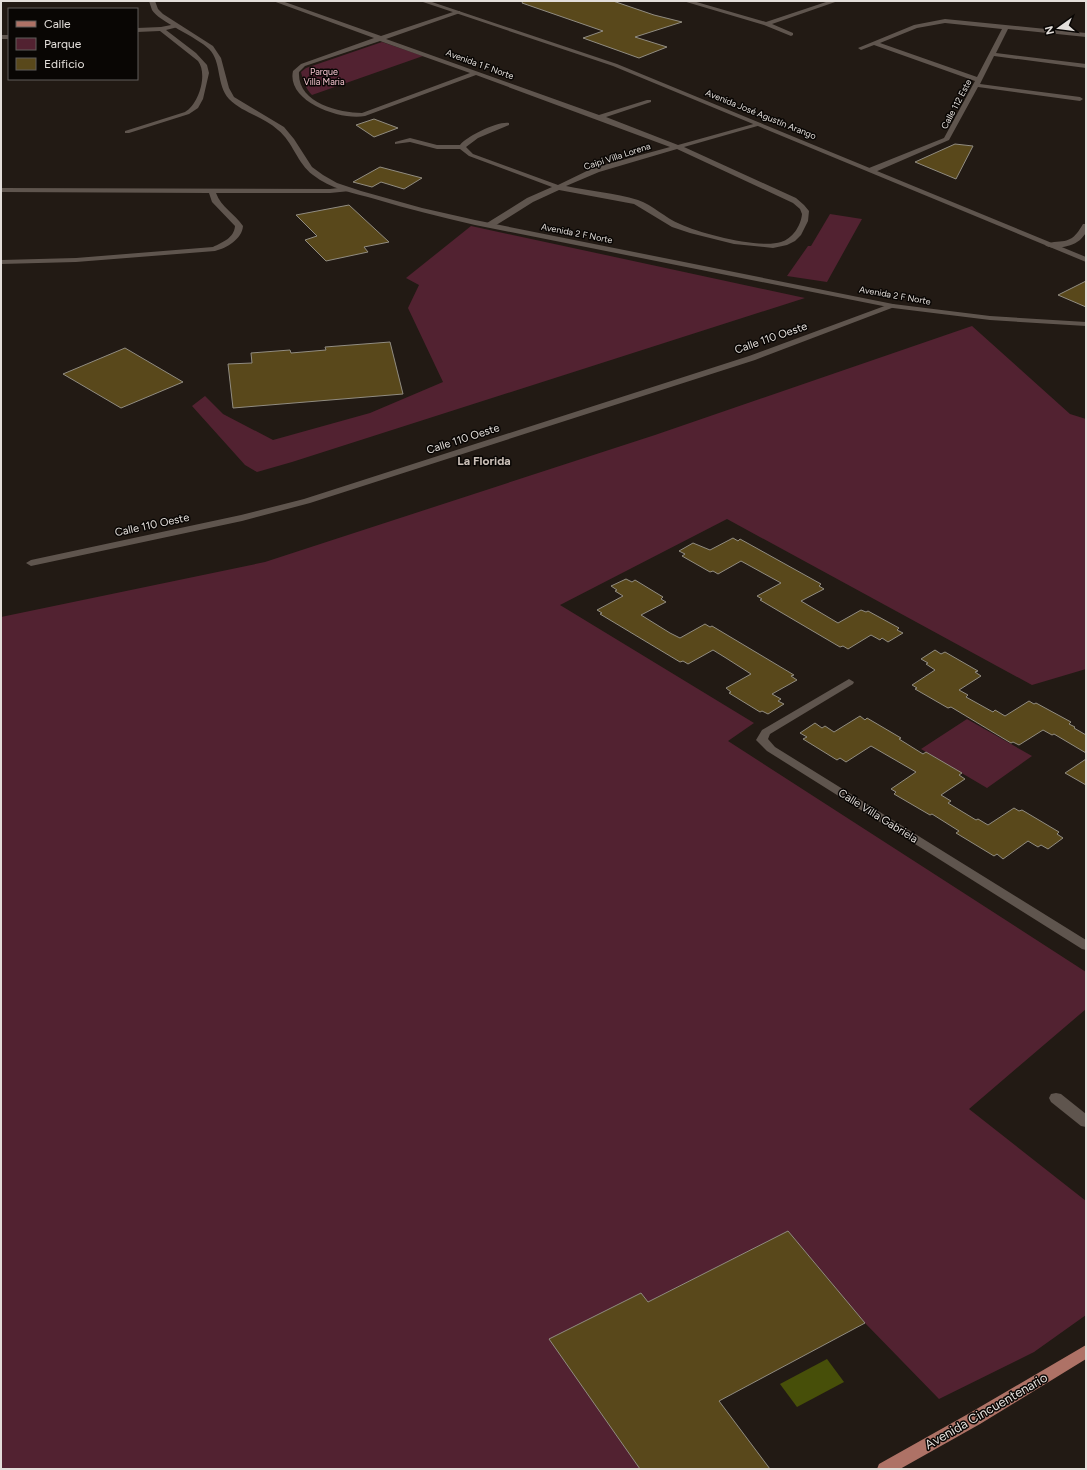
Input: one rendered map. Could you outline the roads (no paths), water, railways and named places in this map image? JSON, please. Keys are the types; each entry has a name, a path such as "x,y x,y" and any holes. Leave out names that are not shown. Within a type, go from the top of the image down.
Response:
{"main road":[{"name":"Avenida Cincuentenario","path":"885,1469 974,1419 1086,1352"}],"street":[{"name":"Avenida 2 F Norte","path":"152,1 155,10 176,26 206,43 214,50 218,57 226,89 230,97 279,127 287,134 302,159 314,172 330,182 347,189 414,208 490,225 893,306 946,315 1019,321 1086,324"},
{"name":"Avenida 1 F Norte","path":"276,1 599,117 676,147 778,192 801,206 806,212 806,218 796,237 790,241 779,245 754,245 676,226 647,206 636,202 557,187"},
{"name":"Avenida José Agustín Arango","path":"423,1 615,64 1086,260"},
{"path":"686,1 766,24 791,34"},
{"path":"814,1 825,4"},
{"path":"766,24 835,1"},
{"path":"458,12 303,65 297,69 295,73 296,85 302,95 315,103 352,116 363,114 476,73"},
{"path":"861,48 916,26 940,21 1086,35"},
{"path":"138,30 161,29 176,26"},
{"name":"Calle 112 Este","path":"872,170 947,139 1006,27"},
{"path":"127,132 195,110 199,105 206,71 204,64 198,57 161,29"},
{"path":"875,43 977,83 1080,99"},
{"path":"992,54 1086,66"},
{"path":"599,117 649,100"},
{"path":"462,147 464,142 507,124"},
{"name":"Caipi Villa Lorena","path":"490,225 530,200 596,170 616,163 759,124"},
{"path":"397,143 410,140 437,147 462,147 471,154 557,187"},
{"path":"1,190 212,192 330,191 347,189"},
{"path":"1,262 76,260 215,248 229,242 237,236 239,229 238,223 216,203 212,192"},
{"path":"1049,245 1077,240 1081,237 1086,226"},
{"name":"Calle 110 Oeste","path":"32,563 242,518 307,501 752,358 893,306"},
{"name":"Calle Villa Gabriela","path":"850,682 766,732 762,740 770,749 1086,946"},
{"path":"1056,1098 1086,1122"}],"district":[{"name":"La Florida","path":"484,461"}],"park label":[{"name":"Parque Villa Maria","path":"324,76"}]}
